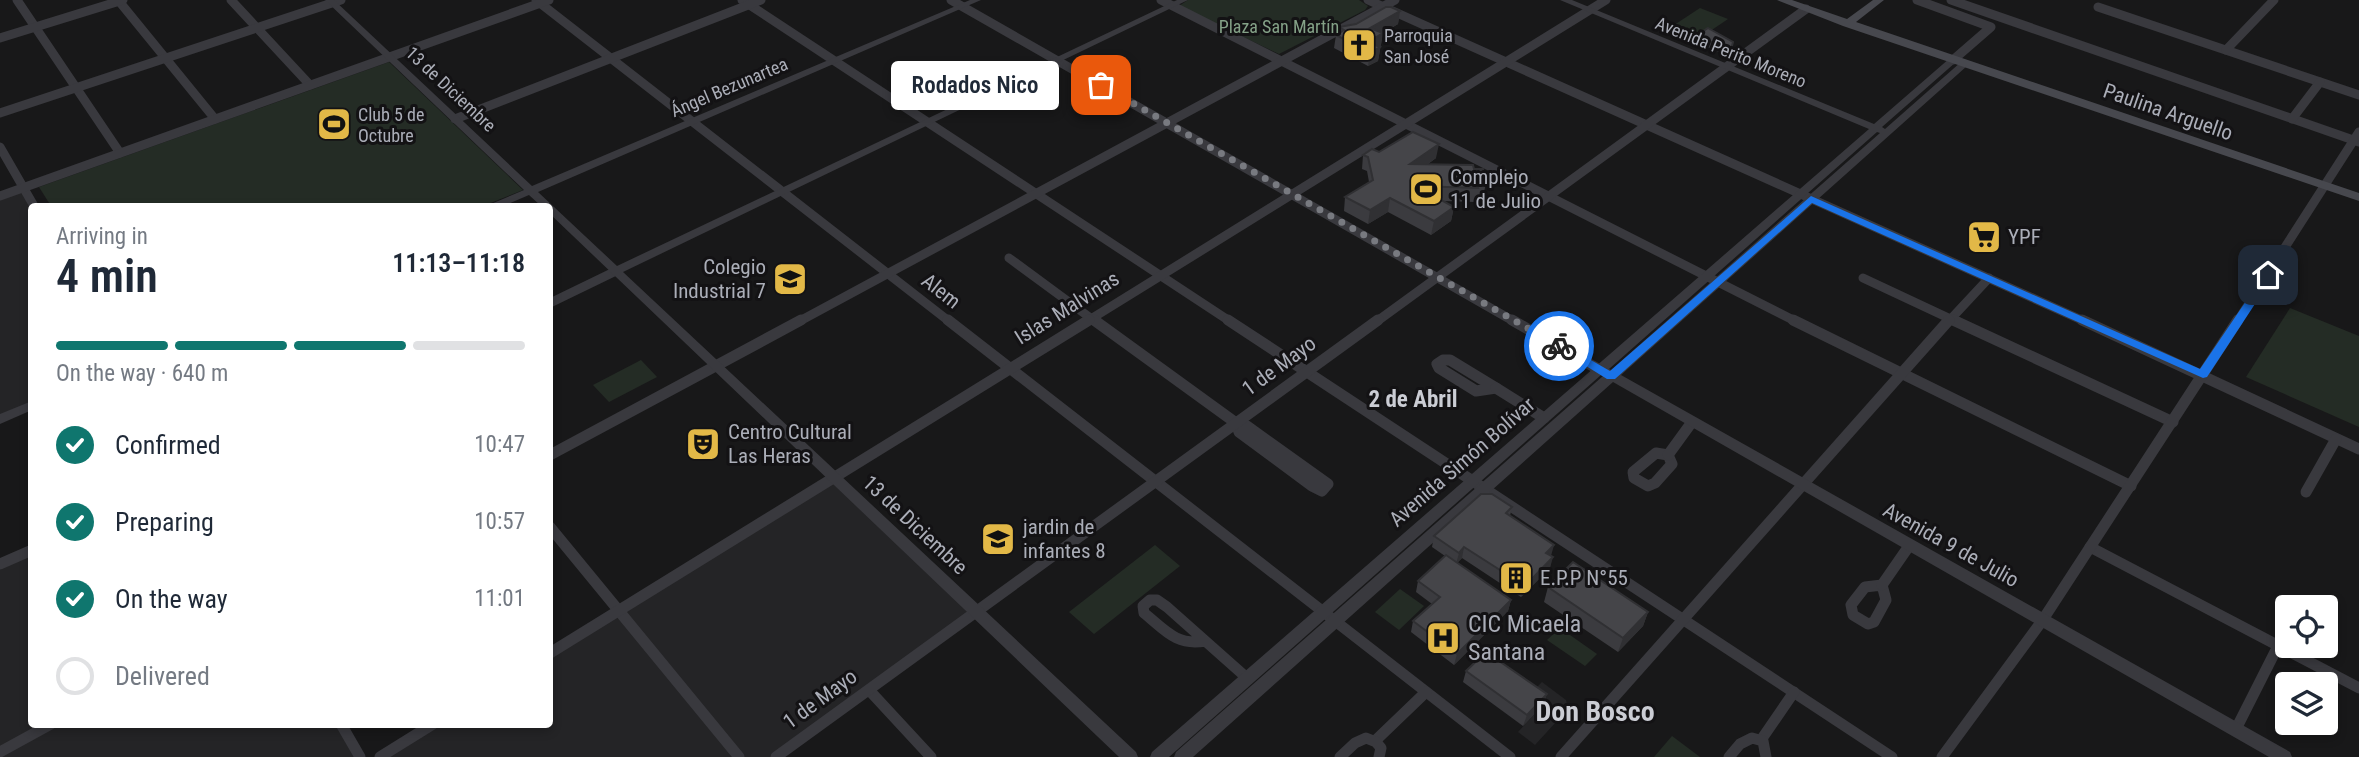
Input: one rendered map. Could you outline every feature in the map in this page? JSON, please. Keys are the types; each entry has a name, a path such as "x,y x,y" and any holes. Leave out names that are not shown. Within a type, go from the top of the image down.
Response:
{"main road":[{"name":"Paulina Arguello","path":"1782,0 2359,197"},
{"path":"1847,23 1880,0"}],"street":[{"path":"17,0 120,153"},
{"path":"0,38 120,0 215,119"},
{"path":"231,0 310,85"},
{"path":"455,120 611,59 745,2 761,0"},
{"path":"951,0 1604,372"},
{"name":"Ángel Bezunartea","path":"502,203 977,0"},
{"path":"1161,0 1547,197 2131,486"},
{"path":"553,302 1184,0"},
{"path":"1368,0 2203,374 2359,449"},
{"path":"553,454 1395,0"},
{"name":"Avenida Perito Moreno","path":"1564,0 1884,128"},
{"name":"Avenida Perito Moreno","path":"1577,0 1592,9"},
{"name":"Islas Malvinas","path":"553,651 1606,0"},
{"path":"1917,0 1991,27 1958,62"},
{"path":"1942,757 2042,621 2357,138 2292,119 1951,0"},
{"path":"2226,50 2274,0"},
{"path":"0,113 334,1"},
{"name":"13 de Diciembre","path":"334,1 543,203"},
{"path":"0,196 542,1"},
{"name":"Alem","path":"542,1 611,59 1510,757"},
{"path":"745,2 1892,757"},
{"path":"2098,7 2359,95"},
{"name":"1 de Mayo","path":"776,757 1805,9"},
{"name":"Avenida Simón Bolívar","path":"1182,757 1329,616 1711,279 1811,199 1884,128 1958,62"},
{"path":"2292,119 2320,82"},
{"name":"Avenida Simón Bolívar","path":"1711,279 1800,193 1884,128"},
{"path":"0,147 32,203"},
{"name":"13 de Diciembre","path":"553,213 1130,757"},
{"path":"1009,258 1236,423 1247,426 1324,481 1328,484 1326,488 1322,491 1312,486 1239,432 1236,423"},
{"path":"1863,278 2173,422"},
{"path":"1561,757 1989,278"},
{"path":"1496,388 1476,391 1439,368 1437,364 1450,360 1496,388 1544,418"},
{"name":"Avenida Simón Bolívar","path":"1479,484 1544,418 1604,372"},
{"name":"Avenida 9 de Julio","path":"1604,372 2284,757"},
{"path":"0,419 28,407"},
{"path":"1668,455 1692,422"},
{"path":"2306,492 2336,439"},
{"path":"553,531 739,757"},
{"path":"1882,585 1909,545"},
{"path":"2090,547 2275,644"},
{"path":"0,565 28,552"},
{"name":"Avenida Simón Bolívar","path":"1158,757 1247,678 1329,616"},
{"path":"1205,641 1247,678"},
{"path":"2236,729 2275,652"},
{"path":"2301,658 2359,688"},
{"path":"869,690 931,757"},
{"path":"1376,740 1426,692"},
{"path":"1761,740 1794,692"},
{"path":"0,752 44,728"},
{"path":"343,728 360,757"},
{"path":"380,757 427,728"},
{"path":"1340,757 1360,738 1369,737 1376,740 1381,748 1379,757"},
{"path":"1729,757 1736,745 1745,738 1761,740 1767,747 1766,757"}],"shaded area":[{"path":"23,188 30,203 28,203 28,406 0,419 0,196"},
{"path":"834,477 976,612 776,757 380,757 428,728 553,728 553,651"},
{"path":"28,551 28,728 343,728 360,757 0,757 0,564"},
{"path":"1542,682 1566,700 1568,709 1535,745 1518,732 1543,705 1529,695"}],"green space":[{"name":"Plaza San Martín","path":"1188,0 1359,0 1368,6 1279,54 1179,6"},
{"path":"1700,8 1728,19 1694,42 1665,31"},
{"name":"Club 5 de Octubre","path":"389,62 523,190 490,203 49,203 39,187"},
{"path":"2290,308 2359,336 2359,427 2246,377"},
{"path":"641,360 657,377 609,402 593,385"},
{"path":"1155,545 1180,566 1094,634 1069,612"},
{"path":"1400,589 1424,606 1399,630 1375,612"},
{"path":"1560,628 1597,654 1585,666 1547,640"},
{"path":"1672,736 1700,757 1654,757"}],"building":[{"path":"1386,7 1400,11 1370,28 1383,33 1368,42 1380,47 1370,53 1336,35 1344,30 1339,27 1356,24"},
{"path":"1708,28 1733,42 1731,50 1696,36"},
{"path":"1413,132 1439,144 1410,164 1473,165 1474,169 1483,169 1486,183 1476,183 1478,188 1416,186 1454,207 1434,221 1390,198 1370,210 1345,197 1373,180 1368,157 1363,155 1372,149 1379,152"},
{"path":"1481,494 1492,494 1512,507 1506,513 1554,545 1546,553 1553,557 1525,586 1464,547 1459,553 1434,536"},
{"path":"1446,555 1511,600 1457,654 1413,621 1440,597 1418,581"},
{"path":"1573,562 1648,612 1623,638 1548,587"},
{"path":"1486,652 1547,694 1527,715 1466,671"}],"way so far":[{"path":"1101,85 1559,346"}],"place":[{"name":"Parroquia San José","path":"1359,45"},
{"name":"Rodados Nico","path":"1101,85"},
{"name":"Club 5 de Octubre","path":"334,124"},
{"name":"Complejo 11 de Julio","path":"1426,189"},
{"name":"YPF","path":"1984,237"},
{"name":"Colegio Industrial 7","path":"790,279"},
{"name":"Centro Cultural Las Heras","path":"703,444"},
{"name":"jardin de infantes 8","path":"998,539"},
{"name":"E.P.P N°55","path":"1516,578"},
{"name":"CIC Micaela Santana","path":"1443,638"}],"district":[{"name":"2 de Abril","path":"1413,399"},
{"name":"Don Bosco","path":"1595,711"}],"route":[{"path":"1559,346 1611,376 1811,199 2203,374 2268,275"}]}
